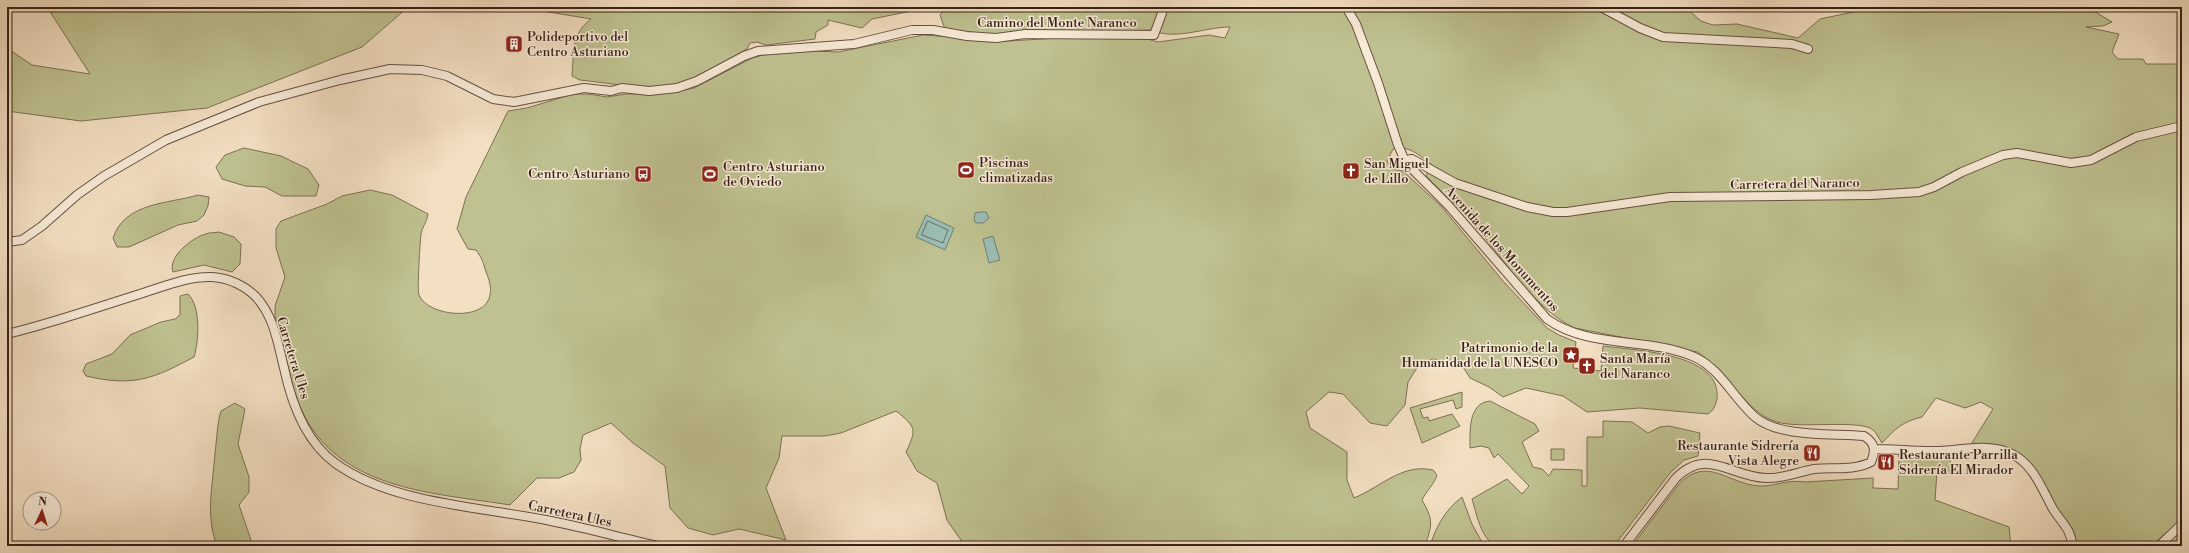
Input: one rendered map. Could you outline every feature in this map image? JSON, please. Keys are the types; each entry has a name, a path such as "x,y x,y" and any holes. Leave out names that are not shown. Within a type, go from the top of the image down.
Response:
{"street":[{"name":"Camino del Monte Naranco","path":"7,242 22,240 42,226 77,195 104,176 166,140 259,102 340,80 390,70 422,70 447,76 493,99 514,102 584,88 611,91 622,88 649,91 677,88 697,81 744,56 758,51 854,44 912,30 933,30 967,36 996,38 1025,34 1154,35 1162,13 1162,7"},
{"name":"Avenida de los Monumentos","path":"1346,7 1358,31 1378,84 1398,145 1407,165 1448,205 1536,308 1554,324 1576,334 1644,345 1692,356 1708,365 1755,416 1763,422 1775,428 1792,432 1864,436 1873,443 1875,449"},
{"path":"1601,7 1640,28 1663,37 1792,44 1808,50"},
{"name":"Carretera del Naranco","path":"1406,160 1412,158 1455,183 1527,207 1553,212 1567,212 1670,197 1871,195 1919,192 1934,187 1984,162 2003,155 2017,153 2071,163 2091,160 2136,138 2182,126"},
{"name":"Carretera Ules","path":"7,334 180,282 211,277 230,280 249,290 264,307 275,329 291,398 300,418 316,443 333,462 352,474 391,491 415,497 551,521 658,546"},
{"path":"1624,546 1675,479 1682,472 1699,463 1711,464 1755,476 1770,478 1815,469 1864,466 1871,462 1875,449 1932,451 1988,448 2014,455 2024,464 2041,485 2054,510 2066,525 2072,538 2072,546"},
{"path":"2159,546 2182,524"}],"green space":[{"path":"47,7 408,7 362,47 207,108 81,121 7,111 7,48 32,65 90,74"},
{"path":"519,7 931,7 872,19 862,28 828,20 828,25 816,32 815,39 766,45 757,42 750,43 747,49 702,76 688,82 657,87 642,87 580,80 572,76 575,44 577,38 580,31 591,19"},
{"path":"946,7 1685,7 1701,21 1713,25 1737,24 1798,38 1820,19 1877,7 2087,7 2112,22 2103,26 2086,27 2119,34 2112,52 2118,59 2143,59 2146,64 2182,64 2182,519 2151,546 2076,546 2044,484 2017,454 1970,446 1993,409 1981,402 1965,408 1936,398 1922,417 1909,421 1900,426 1882,443 1873,430 1866,427 1843,424 1787,424 1777,422 1766,417 1755,410 1718,369 1697,352 1575,328 1561,320 1534,297 1475,226 1426,176 1431,164 1414,152 1404,148 1393,149 1387,161 1392,169 1403,171 1441,206 1503,281 1547,328 1576,342 1573,368 1584,369 1584,372 1589,373 1590,370 1601,371 1603,346 1651,352 1688,361 1702,369 1712,379 1717,395 1716,404 1712,410 1708,414 1640,408 1587,412 1563,396 1526,388 1503,397 1489,387 1470,378 1458,359 1454,364 1434,359 1420,363 1408,382 1405,405 1387,426 1370,423 1343,394 1329,392 1306,412 1310,428 1347,452 1347,480 1354,498 1392,477 1411,470 1433,470 1437,475 1422,500 1429,513 1431,523 1425,546 965,546 947,520 937,483 917,471 906,452 912,438 913,429 908,421 896,411 841,433 825,436 782,436 779,458 766,488 786,540 739,529 713,535 688,528 670,508 665,466 633,443 611,423 583,435 580,449 581,460 574,472 559,478 537,478 510,505 452,497 423,491 394,484 367,474 342,459 321,440 304,415 299,405 291,380 275,316 275,306 285,277 276,248 276,229 281,221 327,204 342,196 370,190 392,195 428,214 421,234 418,284 419,295 424,302 433,308 444,312 468,313 478,309 486,304 490,295 489,282 483,261 476,250 468,249 457,229 466,197 508,111 527,108 573,94 588,94 607,97 626,94 669,93 694,88 752,58 767,54 813,51 838,52 923,35 1008,41 1077,37 1144,38 1158,42 1209,35 1225,38 1230,27 1180,34 1161,33 1152,30 988,34 945,29 940,15"},
{"path":"244,148 281,156 308,169 319,185 316,196 282,196 265,187 245,186 222,179 216,167 225,155"},
{"path":"198,195 209,197 208,206 204,215 197,221 178,225 129,247 117,247 113,238 119,226 127,217 149,206"},
{"path":"219,232 234,237 241,244 240,264 232,272 204,265 173,272 172,266 174,260 182,248 201,236"},
{"path":"188,294 195,307 198,324 194,357 166,371 142,379 117,381 86,376 83,371 86,364 112,354 130,335 161,322 175,319 180,315 180,296"},
{"path":"1462,392 1462,407 1456,409 1453,400 1420,409 1423,418 1428,417 1429,421 1452,414 1460,426 1422,443 1410,408"},
{"path":"1490,401 1535,424 1539,431 1522,442 1533,467 1542,469 1549,476 1553,469 1582,470 1582,486 1587,486 1587,437 1603,437 1603,421 1632,422 1648,433 1660,427 1669,426 1700,433 1698,456 1684,460 1670,473 1614,546 1495,546 1482,531 1472,499 1507,479 1522,494 1529,486 1498,454 1494,458 1489,448 1481,446 1470,448 1470,434 1474,412 1483,403"},
{"path":"235,403 245,409 238,444 249,477 249,492 239,505 253,546 217,546 211,523 211,500 218,426 221,411"},
{"path":"1551,449 1564,449 1564,460 1551,460"},
{"path":"1899,452 1949,454 1952,473 1937,472 1935,500 2009,527 2011,546 1632,546 1679,484 1689,476 1699,472 1708,471 1718,473 1737,481 1759,486 1798,481 1805,482 1873,478 1873,488 1898,489"},
{"path":"1462,497 1472,524 1484,546 1430,546 1442,519 1451,507"},
{"path":"2182,530 2182,546 2164,546"}],"water":[{"path":"986,212 989,218 983,223 976,223 974,220 975,213"},
{"path":"926,215 954,228 945,250 916,237"},
{"path":"993,236 1000,260 989,263 983,239"}],"place":[{"name":"Polideportivo del Centro Asturiano","path":"514,44"},
{"name":"Piscinas climatizadas","path":"966,170"},
{"name":"San Miguel de Lillo","path":"1351,171"},
{"name":"Centro Asturiano","path":"643,174"},
{"name":"Centro Asturiano de Oviedo","path":"710,174"},
{"name":"Patrimonio de la Humanidad de la UNESCO","path":"1571,355"},
{"name":"Santa María del Naranco","path":"1587,366"},
{"name":"Restaurante Sidrería Vista Alegre","path":"1812,453"},
{"name":"Restaurante Parrilla Sidrería El Mirador","path":"1886,462"}]}
